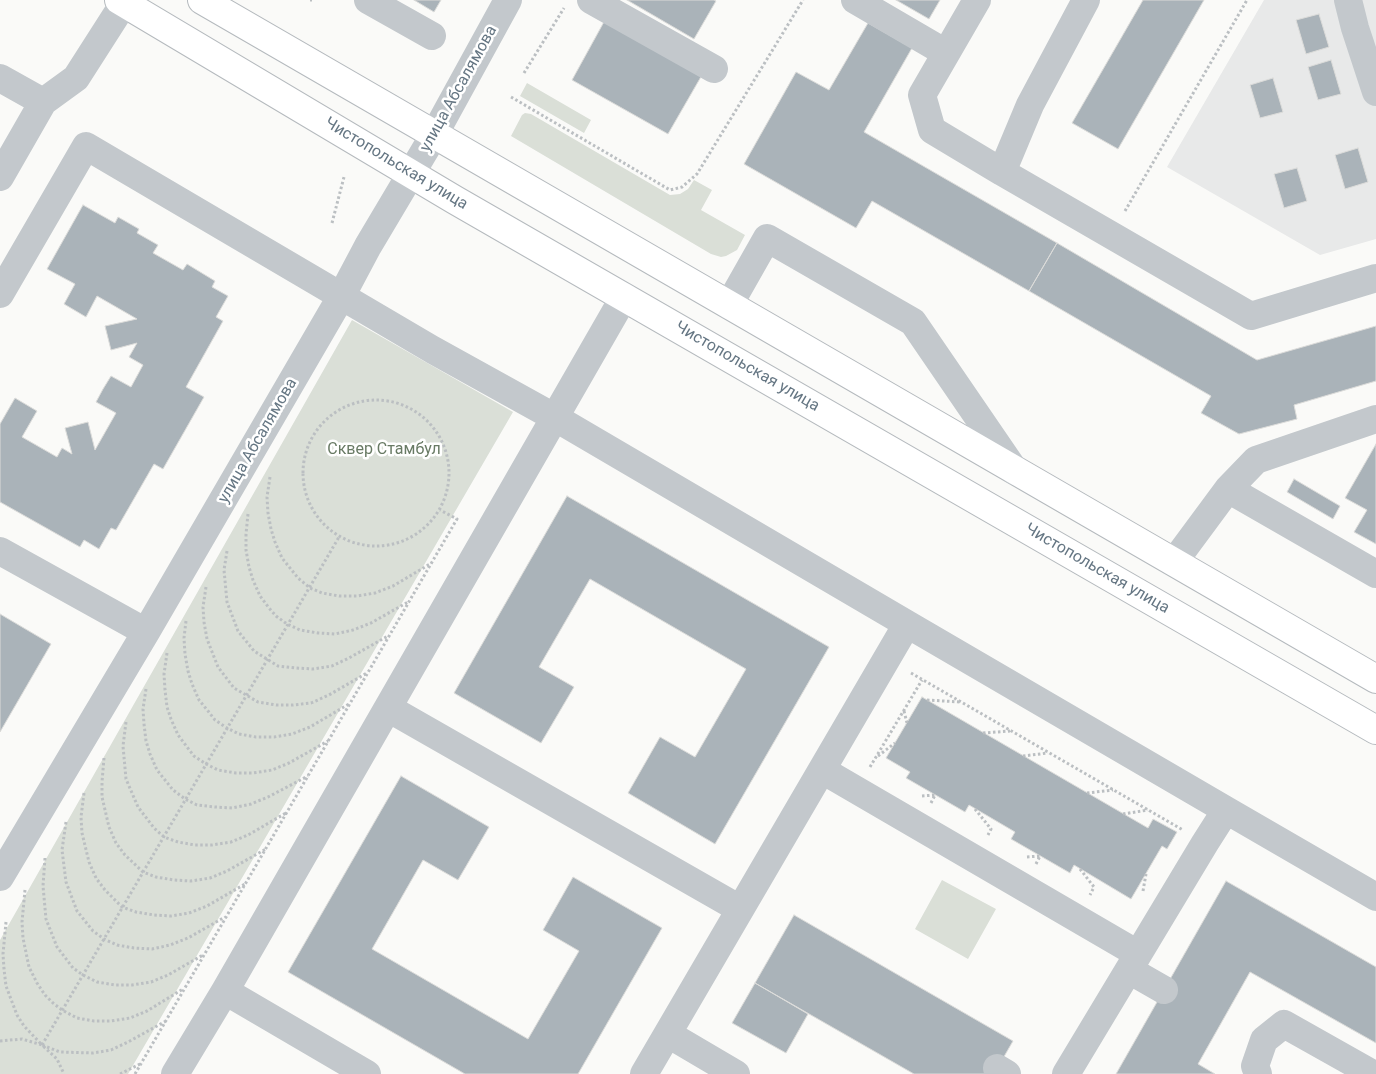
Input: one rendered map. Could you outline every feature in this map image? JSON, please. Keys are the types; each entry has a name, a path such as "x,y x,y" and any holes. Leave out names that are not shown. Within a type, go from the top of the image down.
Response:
{"main road":[{"path":"202,0 1376,679"},
{"name":"Чистопольская улица","path":"121,1 411,174 1376,730"}],"street":[{"path":"368,0 432,36"},
{"name":"улица Абсалямова","path":"0,878 157,639 368,246 434,135 508,0"},
{"path":"591,0 714,69"},
{"path":"854,0 946,53"},
{"path":"977,0 922,96 932,130 1251,316 1376,278"},
{"path":"1002,172 1030,105 1086,0"},
{"path":"1348,0 1365,33 1376,92"},
{"path":"0,177 43,102 76,78 121,1"},
{"path":"0,78 43,102"},
{"path":"0,294 86,146 433,350 554,417 1376,897"},
{"path":"729,305 767,238 913,322 1015,471"},
{"path":"175,1074 225,991 624,296"},
{"path":"1174,562 1228,489 1256,460 1376,419"},
{"path":"1228,489 1376,574"},
{"path":"0,551 157,639"},
{"path":"644,1074 907,624"},
{"path":"388,708 740,909"},
{"path":"822,770 1133,962 1164,990"},
{"path":"1066,1074 1226,810"},
{"path":"225,991 367,1074"},
{"path":"1258,1074 1255,1066 1264,1040 1284,1024 1373,1074"},
{"path":"668,1034 736,1074"}],"path":[{"path":"524,73 569,0"},
{"path":"511,97 670,190 682,187 697,174 803,0"},
{"path":"1110,235 1247,0"},
{"path":"332,223 344,177"},
{"path":"386,400 413,409 435,428 447,454 449,483 440,510 421,532 395,544 366,546 339,537 318,518 305,492 303,463 312,436 331,415 357,402 386,400"},
{"path":"270,474 267,497 270,529 282,558 298,578 310,588 339,596 375,593 392,586 431,563"},
{"path":"135,1074 457,520 440,510"},
{"path":"249,511 246,550 253,580 260,596 269,608 287,624 300,630 335,634 354,630 371,623 410,601"},
{"path":"42,1045 339,537"},
{"path":"227,550 224,570 227,602 238,631 254,651 278,666 313,669 332,666 389,636"},
{"path":"206,584 204,622 211,652 218,667 234,688 246,696 258,702 293,706 312,702 329,695 369,672"},
{"path":"187,620 184,638 185,654 192,684 199,700 215,720 227,728 239,734 256,737 292,734 310,727 350,704"},
{"path":"157,639 164,674 167,707 178,735 194,756 206,764 218,770 236,773 272,770 329,741"},
{"path":"887,660 1205,842"},
{"path":"147,680 143,708 146,742 157,770 173,790 185,799 197,804 232,808 251,804 268,797 309,775"},
{"path":"857,790 922,680"},
{"path":"927,700 960,702"},
{"path":"904,711 907,723"},
{"path":"126,716 123,746 126,779 138,807 154,828 164,837 195,845 231,842 248,835 287,812"},
{"path":"982,733 1010,731"},
{"path":"876,758 895,743"},
{"path":"105,752 102,798 109,827 116,843 132,863 143,872 156,878 174,880 191,881 210,878 227,871 266,849"},
{"path":"1023,756 1048,753"},
{"path":"85,787 82,832 87,856 96,878 122,907 154,915 171,916 190,913 207,906 246,884"},
{"path":"1087,793 1114,790"},
{"path":"976,809 991,829"},
{"path":"1123,814 1148,810"},
{"path":"66,819 62,850 66,882 77,911 93,931 104,940 117,945 152,949 188,938 226,916"},
{"path":"45,855 43,886 46,919 57,947 73,968 83,975 97,982 115,985 151,982 168,975 205,953"},
{"path":"1080,869 1094,887"},
{"path":"25,890 22,922 29,967 45,995 62,1010 77,1018 111,1021 130,1018 147,1011 185,988"},
{"path":"6,922 3,954 6,986 17,1015 24,1026 57,1059 64,1074"},
{"path":"0,1041 22,1039 60,1052 92,1053 111,1050 166,1020"},
{"path":"120,1074 141,1064"}],"shaded area":[{"path":"1264,0 1376,0 1376,239 1320,255 1167,167"}],"green space":[{"path":"527,83 591,120 584,133 520,96"},
{"path":"525,113 531,114 670,195 680,194 688,189 694,180 712,190 701,210 745,235 737,250 721,257 711,254 511,136 522,115"},
{"name":"Сквер Стамбул","path":"352,320 513,412 128,1074 0,1074 0,940"},
{"path":"942,880 996,909 968,959 915,929"}],"building":[{"path":"414,0 441,0 434,12"},
{"path":"627,0 714,0 716,1 694,39"},
{"path":"896,0 940,0 929,19"},
{"path":"1143,0 1204,0 1118,149 1072,123"},
{"path":"1319,14 1329,47 1306,54 1296,20"},
{"path":"605,20 702,75 668,134 572,80"},
{"path":"868,23 912,48 864,132 1057,243 1029,291 872,201 856,228 744,164 796,72 829,90"},
{"path":"1331,60 1341,94 1318,100 1308,67"},
{"path":"1273,78 1283,112 1260,118 1250,85"},
{"path":"1358,148 1368,182 1345,189 1335,155"},
{"path":"1297,168 1307,201 1284,208 1274,174"},
{"path":"83,205 115,223 118,217 139,229 137,233 158,245 153,253 183,270 187,264 215,281 212,287 228,296 216,317 223,321 186,387 204,397 163,469 154,464 116,530 111,528 99,549 84,540 80,547 0,502 0,424 15,398 37,411 22,437 57,457 62,448 72,454 65,428 88,422 95,450 116,413 96,402 103,389 111,376 131,387 143,365 129,357 137,343 111,350 105,326 137,319 97,296 86,317 64,304 75,284 47,269"},
{"path":"1057,243 1257,360 1376,326 1376,381 1294,405 1297,419 1239,434 1201,413 1211,396 1029,291"},
{"path":"1376,444 1376,544 1354,532 1367,510 1345,498"},
{"path":"1294,479 1340,506 1333,519 1287,492"},
{"path":"567,496 829,647 715,844 628,793 660,737 695,757 746,669 590,579 539,667 574,687 541,743 454,693"},
{"path":"0,614 51,644 0,732"},
{"path":"922,697 1148,828 1153,819 1177,832 1167,849 1162,846 1131,899 1074,865 1070,873 1011,839 1015,832 969,805 965,812 906,778 910,772 886,758"},
{"path":"401,776 489,827 458,880 423,860 372,949 528,1039 579,951 543,930 573,877 662,928 578,1074 465,1074 288,972"},
{"path":"1226,881 1376,967 1376,1043 1250,972 1198,1064 1215,1074 1116,1074"},
{"path":"794,915 1013,1041 994,1074 914,1074 755,983"},
{"path":"755,983 808,1014 786,1053 732,1023"}]}
